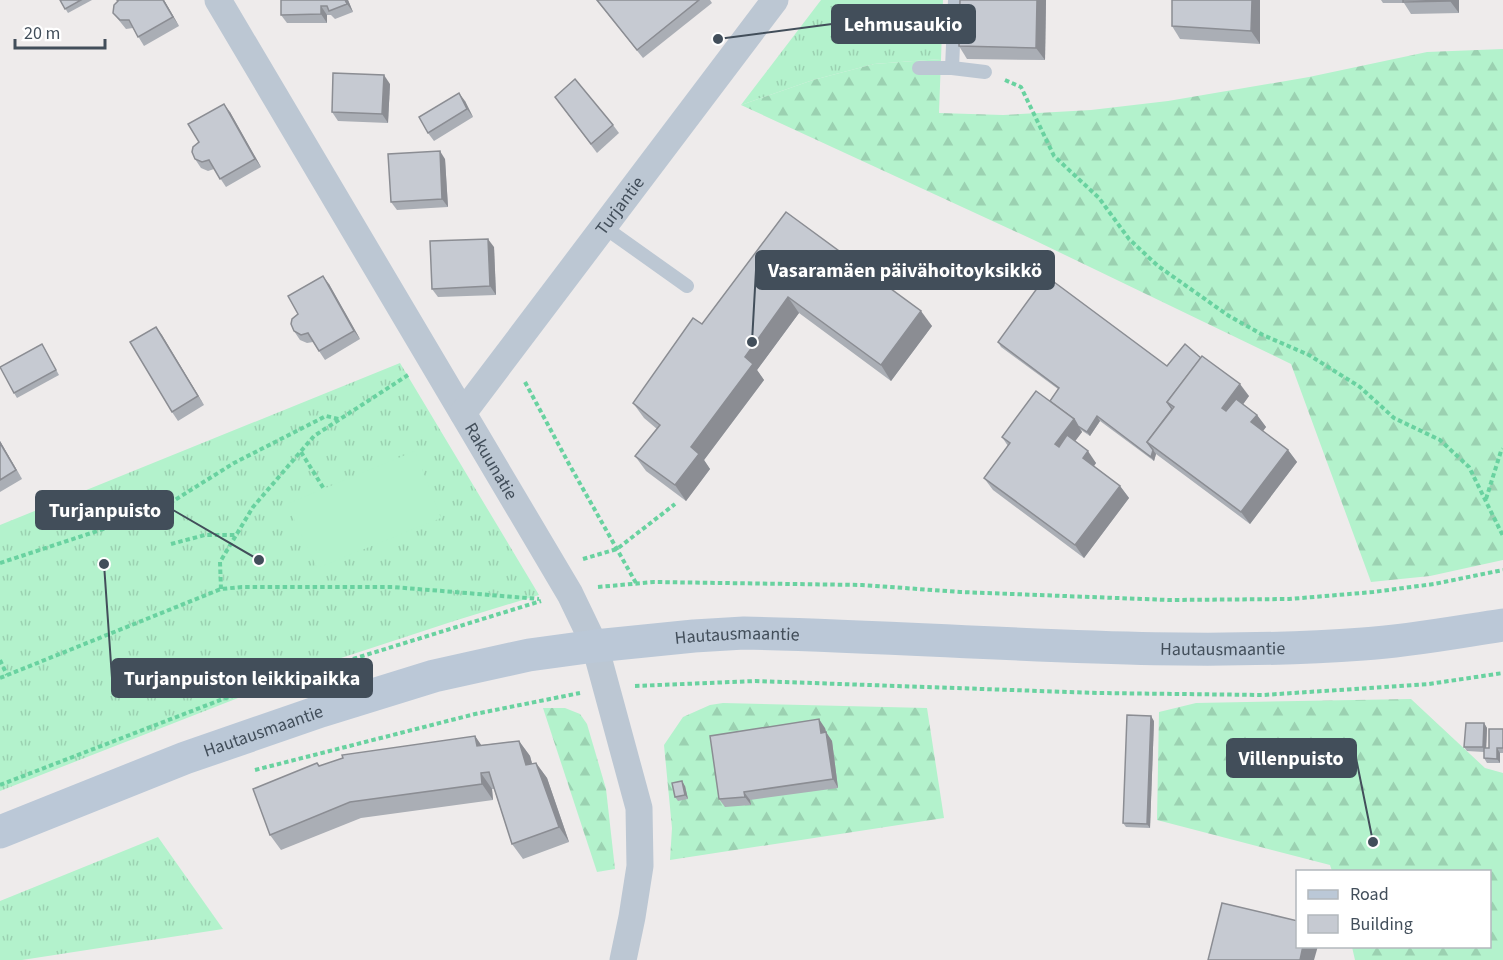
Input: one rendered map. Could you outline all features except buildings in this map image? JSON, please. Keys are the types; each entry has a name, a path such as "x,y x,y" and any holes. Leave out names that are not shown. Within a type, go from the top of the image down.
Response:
{"street":[{"name":"Rakuunatie","path":"218,0 570,594 595,646 639,808 640,866 633,917 623,960"},
{"name":"Turjantie","path":"463,413 776,0"},
{"name":"Hautausmaantie","path":"0,832 185,758 332,708 434,676 529,655 595,646 744,633 1089,647 1281,648 1365,644 1503,625"}],"lane":[{"path":"952,68 955,0"},
{"path":"919,68 952,68 985,72"},
{"path":"604,227 687,286"}],"path":[{"path":"1021,87 1054,156 1099,198 1129,239 1158,267 1229,316 1263,335 1309,355 1360,387 1394,418 1440,440 1469,467 1503,536"},
{"path":"220,589 219,562 253,507 314,436 411,373"},
{"path":"525,382 636,583"},
{"path":"0,563 162,508 234,463 326,416 339,419"},
{"path":"1486,500 1503,449"},
{"path":"301,452 324,489"},
{"path":"583,559 617,549 675,504"},
{"path":"171,544 205,535 236,535"},
{"path":"600,587 654,582 862,585 960,592 1169,600 1289,598 1404,588 1503,570"},
{"path":"0,676 220,589 393,587 545,600 223,699 0,785"},
{"path":"0,660 7,675"},
{"path":"637,686 766,681 1097,693 1263,695 1429,684 1503,673"},
{"path":"248,772 463,717 572,695"}],"green space":[{"path":"821,0 943,0 941,59 874,64 813,80 741,105"},
{"path":"1503,49 1503,560 1430,576 1371,582 1291,364 1036,241 741,105 813,80 874,64 941,59 939,113 1003,115 1091,110 1168,101 1309,77 1427,52"},
{"path":"400,363 539,595 338,659 0,791 0,525"},
{"path":"415,451 441,518 317,568 287,504"},
{"path":"1411,699 1485,768 1503,773 1503,960 1355,960 1352,948 1491,948 1491,870 1332,870 1330,865 1157,820 1159,712 1196,703"},
{"path":"723,703 927,708 944,818 670,860 672,828 664,745 683,717 710,705"},
{"path":"543,708 565,708 580,714 587,724 606,789 615,869 597,872"},
{"path":"158,837 223,929 22,960 0,960 0,901"}],"place":[{"name":"Lehmusaukio","path":"718,39"},
{"name":"Vasaramäen päivähoitoyksikkö","path":"752,342"},
{"name":"Turjanpuisto","path":"259,560"},
{"name":"Turjanpuiston leikkipaikka","path":"104,564"},
{"name":"Villenpuisto","path":"1373,842"}]}
